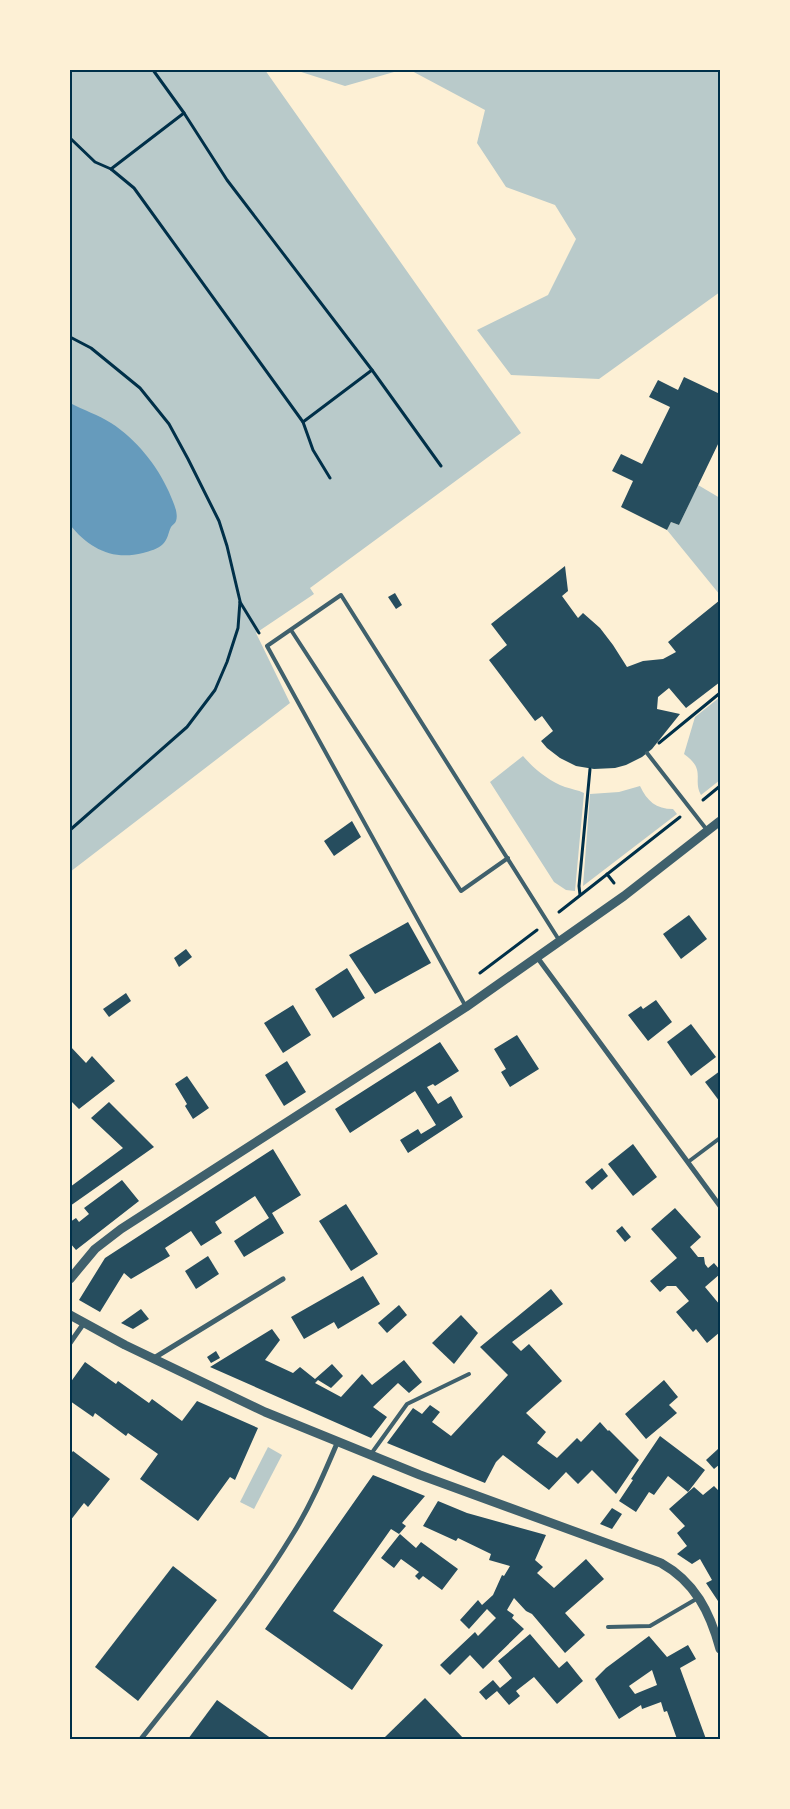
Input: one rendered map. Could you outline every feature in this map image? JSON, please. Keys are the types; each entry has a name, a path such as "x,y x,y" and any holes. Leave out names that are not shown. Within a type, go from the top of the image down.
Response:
{"street":[{"path":"70,1279 95,1249 121,1229 466,1007 624,896 720,821"},
{"path":"537,957 720,1206"},
{"path":"154,1358 283,1279"},
{"path":"70,1315 125,1345 265,1412 420,1475 660,1563 676,1572 699,1597 708,1613 720,1648"},
{"path":"70,1343 84,1323"},
{"path":"141,1739 233,1623 273,1566 306,1512 338,1441"}],"lane":[{"path":"466,1007 267,646 341,595 560,941"},
{"path":"291,630 461,892 508,858"},
{"path":"647,753 708,830"},
{"path":"688,1162 720,1138"},
{"path":"371,1455 407,1404 469,1374"},
{"path":"608,1626 650,1626 699,1597"}],"path":[{"path":"152,70 184,113 227,180 372,370 441,466"},
{"path":"111,170 184,113"},
{"path":"70,138 95,162 111,170 134,188 303,422 313,450 330,478"},
{"path":"70,337 91,348 140,388 169,424 188,458 218,521 227,546 240,601 238,628 227,662 215,690 187,727 70,830"},
{"path":"303,422 372,370"},
{"path":"240,601 267,646"},
{"path":"652,748 720,693"},
{"path":"580,895 579,886 590,769"},
{"path":"457,990 548,922 720,786"}],"shaded area":[{"path":"70,70 265,70 521,433 310,588 314,594 256,633 290,703 70,872"},
{"path":"295,70 401,70 345,86"},
{"path":"410,70 720,70 720,292 599,379 511,375 477,330 548,295 576,239 555,205 506,187 477,143 485,110"},
{"path":"698,485 720,498 720,595 667,530 671,522 679,525"},
{"path":"720,697 720,780 701,795 695,765 684,754 695,717"},
{"path":"523,756 548,778 565,787 584,793 575,891 566,890 554,882 490,782"},
{"path":"640,786 649,800 662,808 673,809 677,814 583,886 590,794 619,792"},
{"path":"268,1447 282,1455 254,1509 240,1502"}],"water":[{"path":"70,403 101,417 120,429 145,453 164,482 177,517 166,540 154,550 132,555 111,554 93,546 70,525"}],"building":[{"path":"684,377 720,394 720,440 679,525 671,522 667,530 621,507 633,481 612,471 621,454 642,464 670,407 649,397 658,380 678,390"},
{"path":"565,566 568,591 562,596 578,618 583,613 600,628 627,667 643,661 663,659 676,652 668,642 720,600 720,656 718,658 720,660 720,682 686,708 669,688 658,697 657,709 680,714 652,749 642,757 626,765 615,768 594,769 576,766 560,758 541,741 553,731 542,716 535,721 489,660 507,645 491,624"},
{"path":"395,593 402,605 396,609 388,597"},
{"path":"352,821 361,837 334,856 324,841"},
{"path":"689,915 707,939 681,959 663,934"},
{"path":"408,922 431,963 375,994 349,955"},
{"path":"186,949 192,957 179,967 174,958"},
{"path":"347,968 365,998 333,1018 315,989"},
{"path":"126,993 131,1001 109,1017 103,1009"},
{"path":"656,1000 672,1022 648,1041 628,1015 641,1006 643,1009"},
{"path":"293,1005 311,1035 283,1053 264,1023"},
{"path":"691,1024 716,1057 691,1076 667,1042"},
{"path":"517,1035 539,1069 510,1087 501,1072 506,1069 494,1049"},
{"path":"440,1042 459,1071 435,1086 433,1084 427,1087 438,1104 451,1096 463,1117 408,1153 400,1140 418,1129 421,1134 436,1125 415,1091 350,1133 335,1109"},
{"path":"70,1046 86,1063 92,1056 115,1081 79,1109 70,1100"},
{"path":"287,1061 306,1092 284,1106 265,1075"},
{"path":"720,1071 720,1102 705,1082"},
{"path":"187,1076 209,1108 193,1119 185,1106 187,1104 175,1084"},
{"path":"109,1102 154,1147 70,1206 70,1187 123,1148 91,1118"},
{"path":"633,1144 657,1177 633,1196 608,1164"},
{"path":"273,1149 301,1195 272,1213 284,1233 244,1257 234,1241 269,1218 255,1196 215,1222 222,1233 201,1246 191,1231 165,1248 170,1256 131,1279 124,1273 100,1312 79,1300 105,1258"},
{"path":"602,1168 608,1176 592,1190 585,1182"},
{"path":"122,1180 139,1201 76,1250 70,1243 70,1222 76,1218 79,1222 89,1214 84,1208"},
{"path":"346,1204 378,1254 351,1271 319,1221"},
{"path":"675,1208 701,1237 690,1247 698,1257 704,1257 708,1268 714,1263 720,1270 720,1274 705,1287 720,1305 720,1332 707,1343 696,1329 693,1332 676,1312 689,1301 676,1286 667,1286 660,1292 650,1281 677,1258 651,1229"},
{"path":"622,1226 631,1237 625,1242 616,1231"},
{"path":"208,1256 219,1274 196,1289 185,1271"},
{"path":"363,1276 380,1304 338,1329 334,1322 304,1339 291,1317"},
{"path":"551,1289 563,1304 512,1342 521,1351 529,1344 562,1381 526,1413 546,1432 537,1443 557,1458 577,1438 581,1442 600,1422 609,1430 639,1460 616,1494 592,1470 578,1484 566,1472 549,1490 503,1455 496,1462 485,1483 387,1443 413,1408 422,1414 430,1405 440,1412 432,1422 451,1436 508,1375 480,1347"},
{"path":"399,1305 407,1315 387,1333 378,1323"},
{"path":"141,1309 149,1319 133,1329 121,1323"},
{"path":"461,1315 478,1333 454,1364 432,1343"},
{"path":"272,1329 280,1340 265,1360 293,1373 300,1367 315,1379 332,1364 343,1376 331,1388 318,1380 315,1383 341,1397 362,1374 372,1385 404,1360 422,1382 409,1393 398,1383 373,1407 387,1417 371,1438 210,1367"},
{"path":"216,1351 220,1358 211,1363 207,1357"},
{"path":"85,1362 116,1384 118,1381 149,1403 152,1399 182,1421 197,1401 258,1428 235,1480 230,1477 198,1521 140,1479 158,1454 128,1433 126,1436 95,1413 93,1417 70,1401 70,1383"},
{"path":"664,1380 678,1397 669,1405 677,1413 646,1439 625,1414"},
{"path":"660,1436 705,1470 688,1492 668,1476 654,1495 649,1492 636,1512 619,1501 633,1480 631,1479"},
{"path":"718,1449 720,1451 720,1464 714,1469 706,1460"},
{"path":"73,1451 110,1479 88,1507 84,1503 70,1521 70,1455"},
{"path":"373,1475 425,1496 402,1523 406,1526 399,1534 391,1529 333,1611 383,1645 352,1690 265,1629"},
{"path":"714,1486 720,1492 720,1604 706,1583 712,1580 700,1559 692,1564 677,1554 687,1546 677,1533 685,1526 669,1509 694,1487 703,1495"},
{"path":"438,1501 467,1513 546,1535 535,1560 543,1567 537,1573 554,1588 586,1559 604,1579 565,1613 585,1635 565,1653 532,1614 526,1611 514,1598 507,1610 514,1615 512,1618 524,1629 483,1669 470,1655 450,1675 440,1665 475,1632 478,1636 496,1618 487,1609 469,1629 460,1620 478,1600 482,1605 493,1595 502,1575 504,1576 510,1566 489,1560 491,1554 458,1538 456,1541 423,1526"},
{"path":"612,1508 622,1514 612,1529 600,1524"},
{"path":"400,1534 416,1548 421,1542 458,1569 442,1590 423,1576 419,1580 415,1576 419,1572 401,1559 394,1568 381,1558"},
{"path":"173,1566 217,1600 138,1701 95,1667"},
{"path":"530,1634 559,1668 567,1661 583,1681 557,1704 534,1677 516,1691 520,1696 509,1705 497,1691 486,1700 479,1692 493,1680 500,1688 512,1678 498,1661"},
{"path":"649,1636 667,1657 688,1645 696,1659 680,1668 706,1739 677,1739 667,1711 664,1712 661,1702 642,1709 641,1705 619,1719 595,1679 606,1668","holes":["652,1670 657,1685 635,1694 629,1686"]},
{"path":"425,1698 464,1739 384,1738"},
{"path":"217,1700 272,1739 188,1739"}]}
